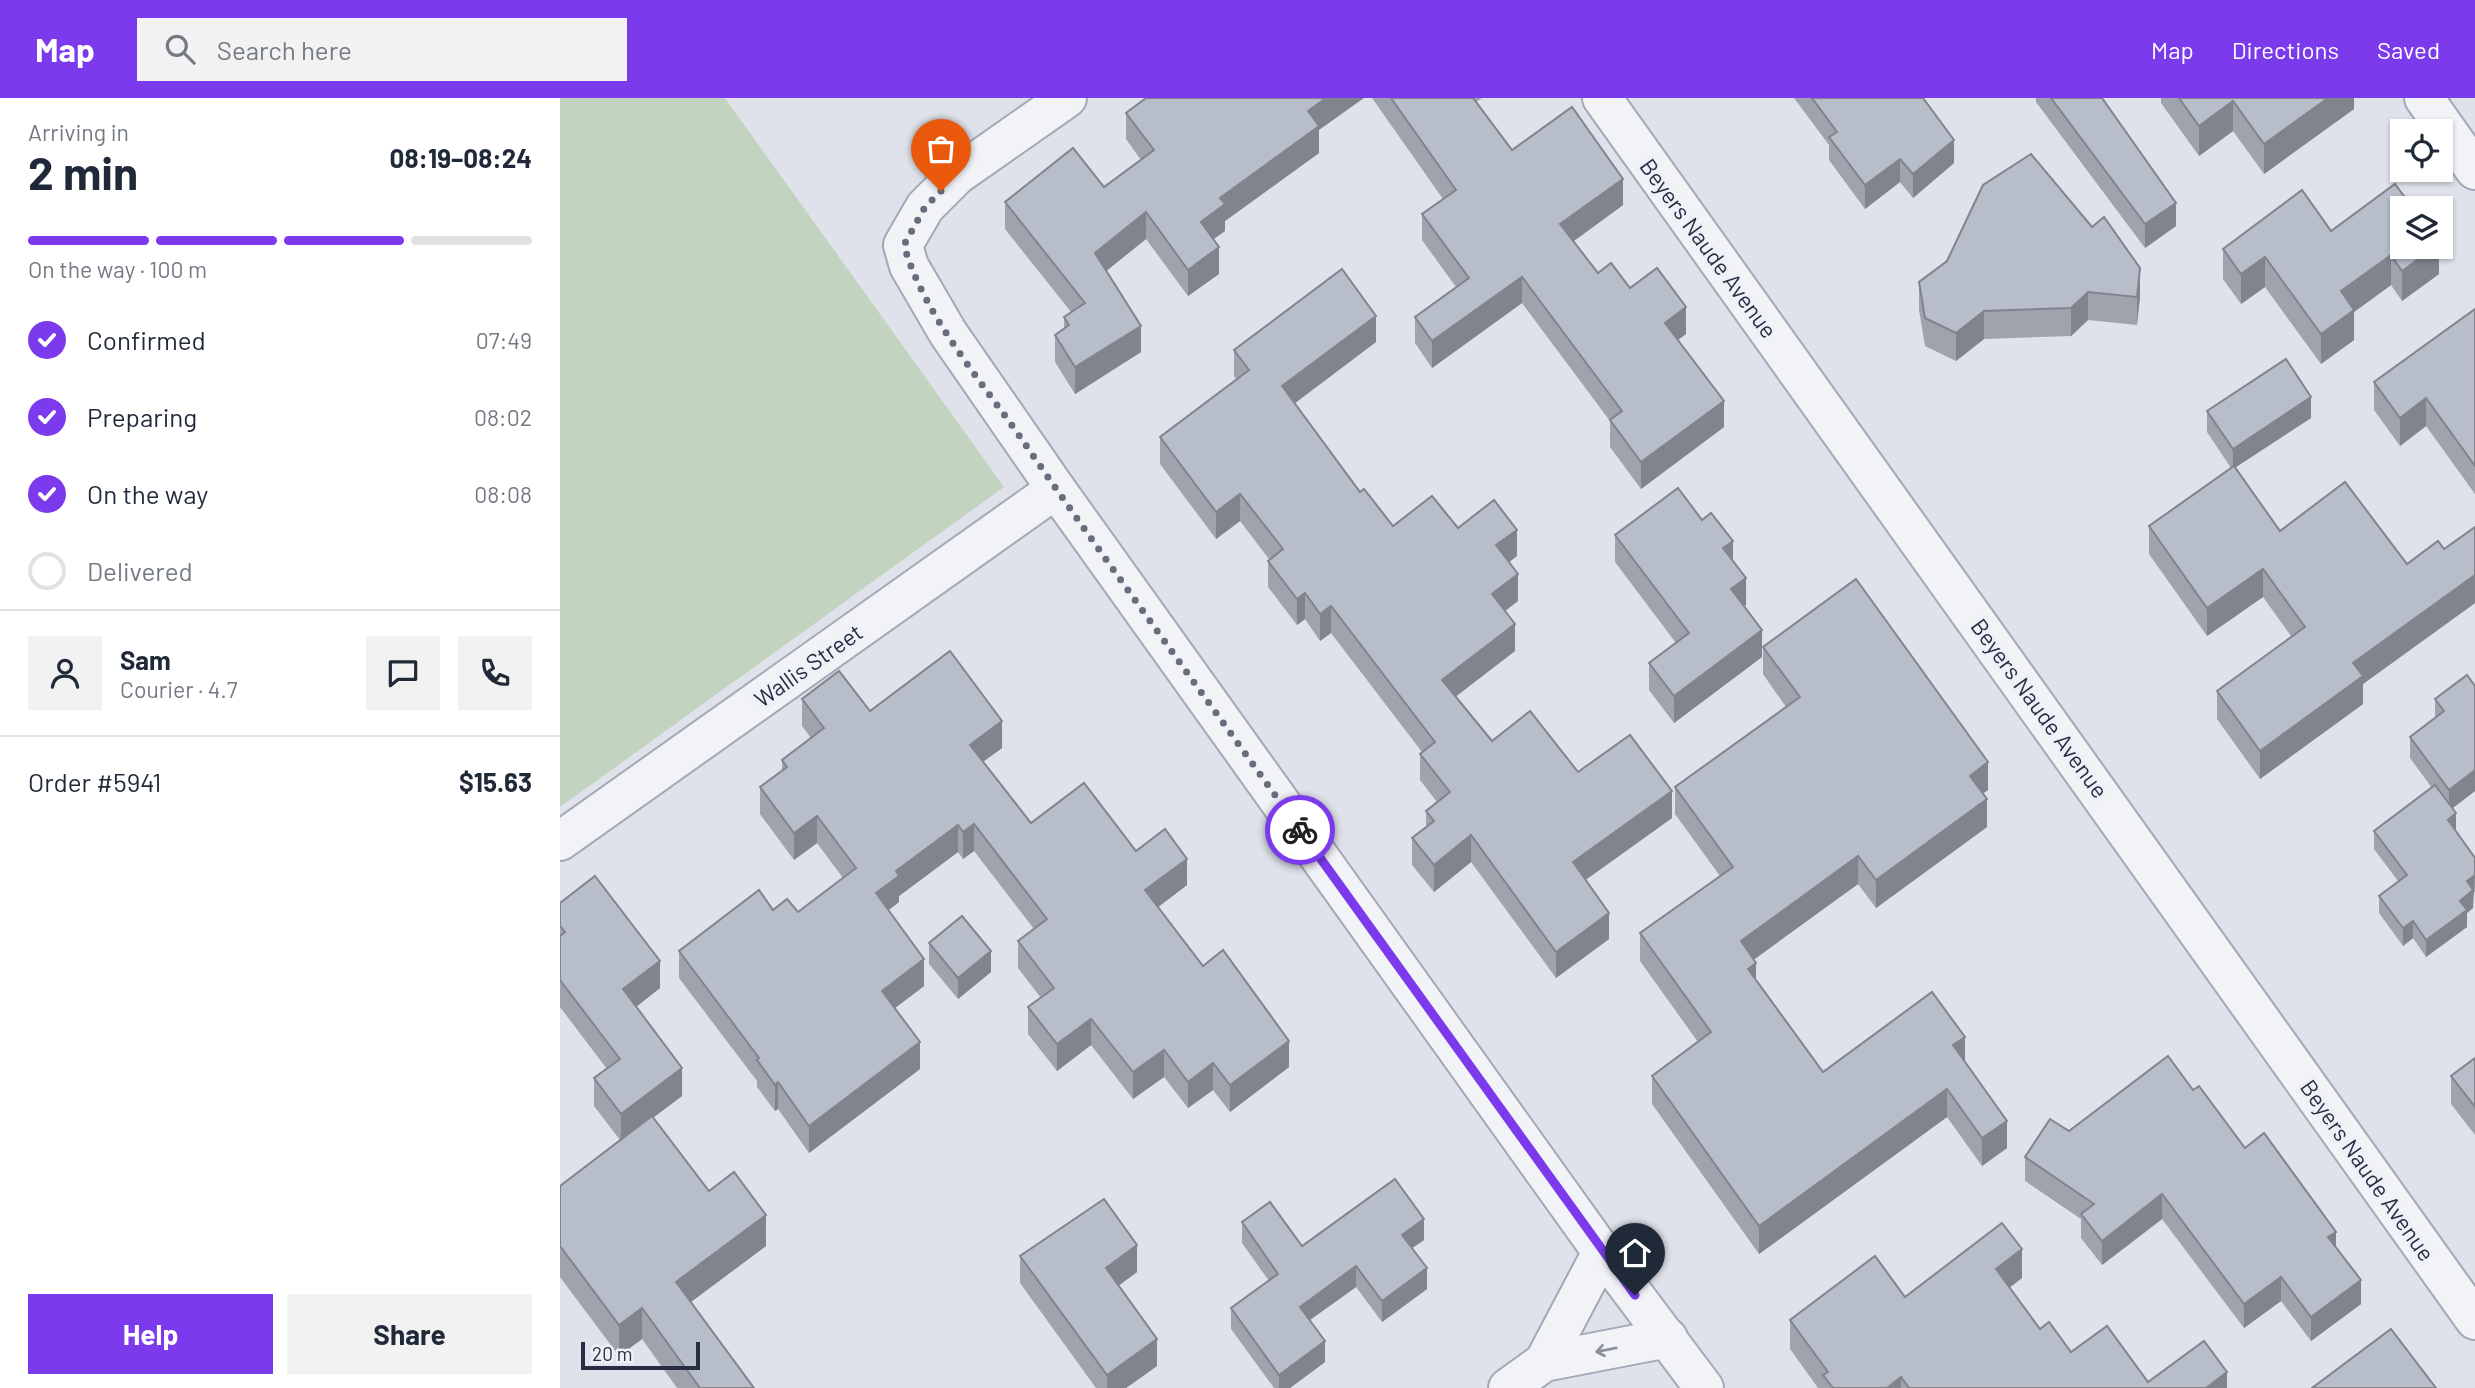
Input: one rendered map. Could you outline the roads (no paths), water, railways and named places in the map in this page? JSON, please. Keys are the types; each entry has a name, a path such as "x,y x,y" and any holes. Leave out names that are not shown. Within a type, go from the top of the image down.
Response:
{"street":[{"path":"1067,98 957,176 925,207 904,245 909,266 948,333 1056,489 1602,1252 1704,1388"},
{"name":"Beyers Naude Avenue","path":"1602,98 2475,1320"},
{"path":"2424,98 2475,170"},
{"name":"Wallis Street","path":"560,841 1056,489"},
{"path":"1544,1362 1602,1252"},
{"path":"1508,1388 1544,1362 1668,1338"}]}
